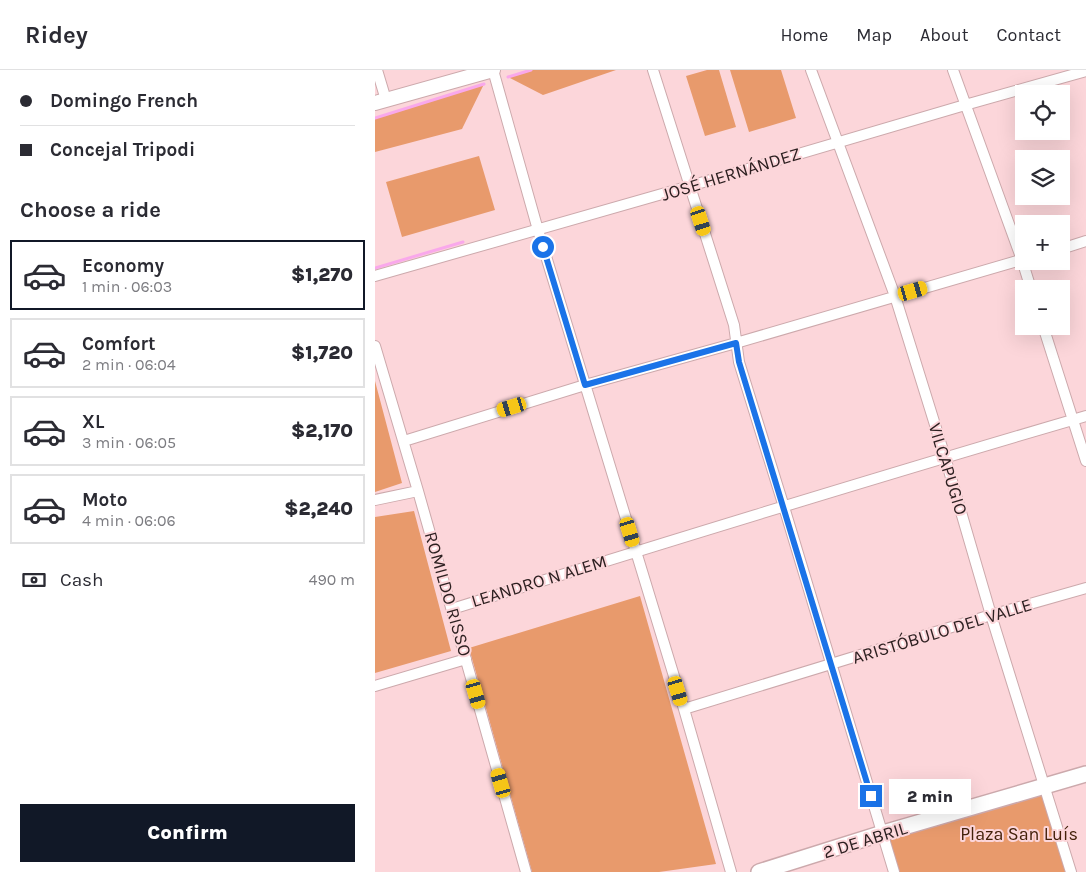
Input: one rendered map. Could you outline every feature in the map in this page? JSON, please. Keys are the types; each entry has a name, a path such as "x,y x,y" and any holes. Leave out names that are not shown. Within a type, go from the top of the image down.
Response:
{"main road":[{"name":"2 DE ABRIL","path":"759,872 883,833 1086,774"}],"street":[{"path":"377,70 381,101 493,70 538,230 684,709 731,872"},
{"path":"653,70 734,325 739,362 894,872"},
{"name":"VILCAPUGIO","path":"811,70 895,296 1071,872"},
{"path":"953,70 1015,239"},
{"name":"JOSÉ HERNÁNDEZ","path":"375,276 1086,71"},
{"path":"1070,246 1086,242"},
{"path":"404,441 585,385 1015,262"},
{"path":"1046,335 1086,461"},
{"name":"ROMILDO RISSO","path":"375,346 419,491 526,872"},
{"name":"LEANDRO N ALEM","path":"451,608 945,457 1086,416"},
{"path":"375,500 419,491"},
{"name":"ARISTÓBULO DEL VALLE","path":"684,709 991,615 1086,588"},
{"path":"375,686 466,659"}],"green space":[{"path":"531,70 616,70 543,95 508,77"},
{"path":"707,70 719,70 736,127 705,136 686,76"},
{"path":"730,70 781,70 796,118 749,132"},
{"path":"484,84 462,129 375,152 375,118"},
{"path":"479,156 495,210 402,237 386,182"},
{"path":"375,381 402,483 375,492"},
{"path":"414,511 451,651 375,673 375,517"},
{"path":"640,596 716,864 659,872 532,872 469,648"},
{"name":"Plaza San Luís","path":"1045,786 1071,872 894,872 883,833"}],"waterway":[{"path":"508,77 531,70"},
{"path":"375,118 484,84"},
{"path":"375,268 463,242"}],"route":[{"path":"543,247 585,385 736,343 739,362 871,796"}]}
